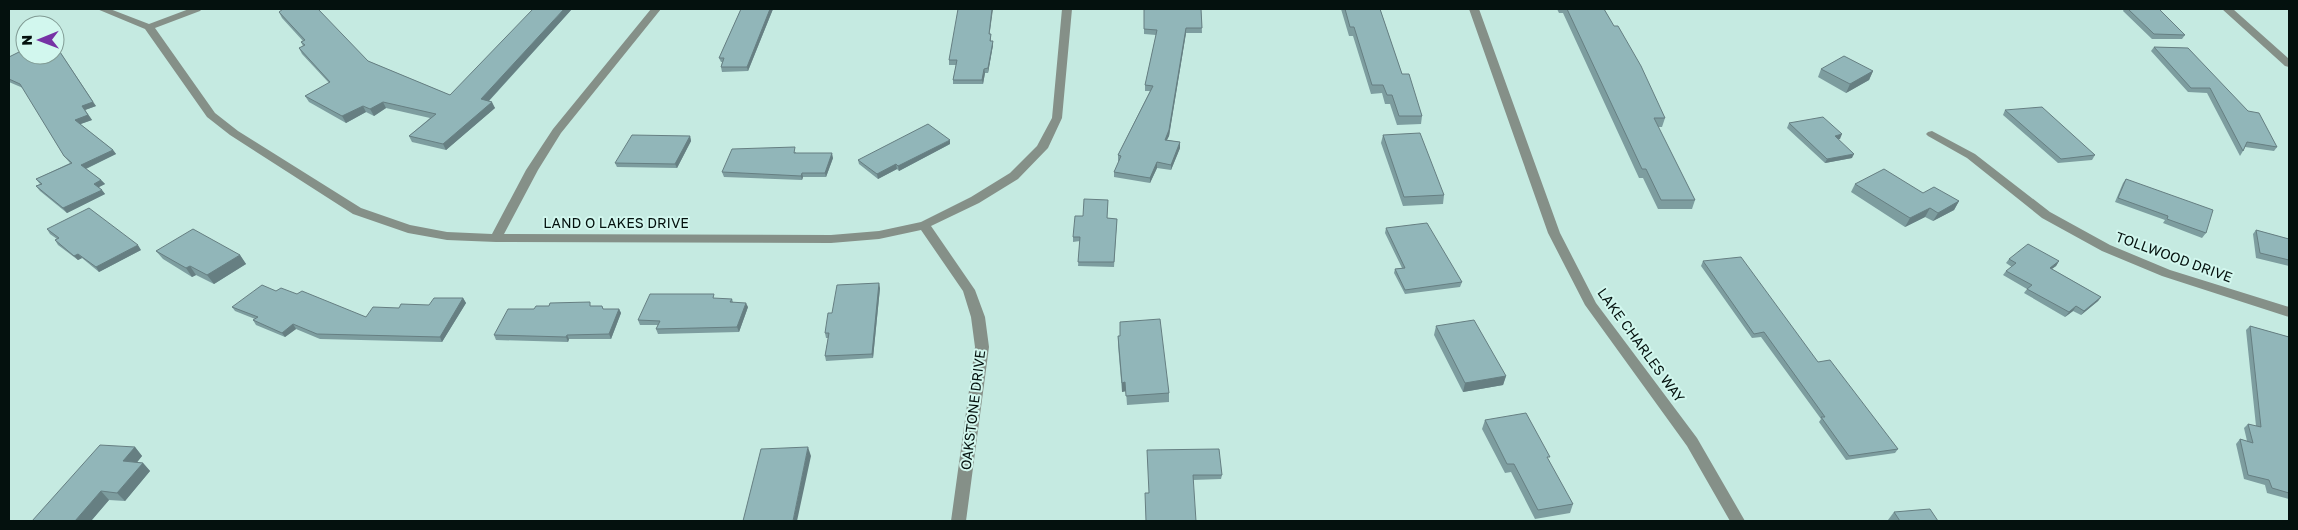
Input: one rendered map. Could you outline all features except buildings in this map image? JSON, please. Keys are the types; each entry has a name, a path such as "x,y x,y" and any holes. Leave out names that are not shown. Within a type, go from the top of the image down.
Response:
{"street":[{"path":"102,9 149,27 197,9"},
{"path":"496,238 529,176 557,132 656,9"},
{"name":"LAND O LAKES DRIVE","path":"149,27 211,115 234,133 357,211 408,229 447,236 496,238 832,239 879,234 924,225 975,200 1014,176 1042,148 1057,118 1067,9"},
{"name":"LAKE CHARLES WAY","path":"1474,9 1558,242 1591,305 1692,442 1738,521"},
{"path":"2227,9 2289,64"},
{"name":"TOLLWOOD DRIVE","path":"1932,134 1971,156 2046,215 2106,248 2166,273 2289,312"},
{"name":"OAKSTONE DRIVE","path":"924,225 969,290 978,317 982,348 959,521"}]}
